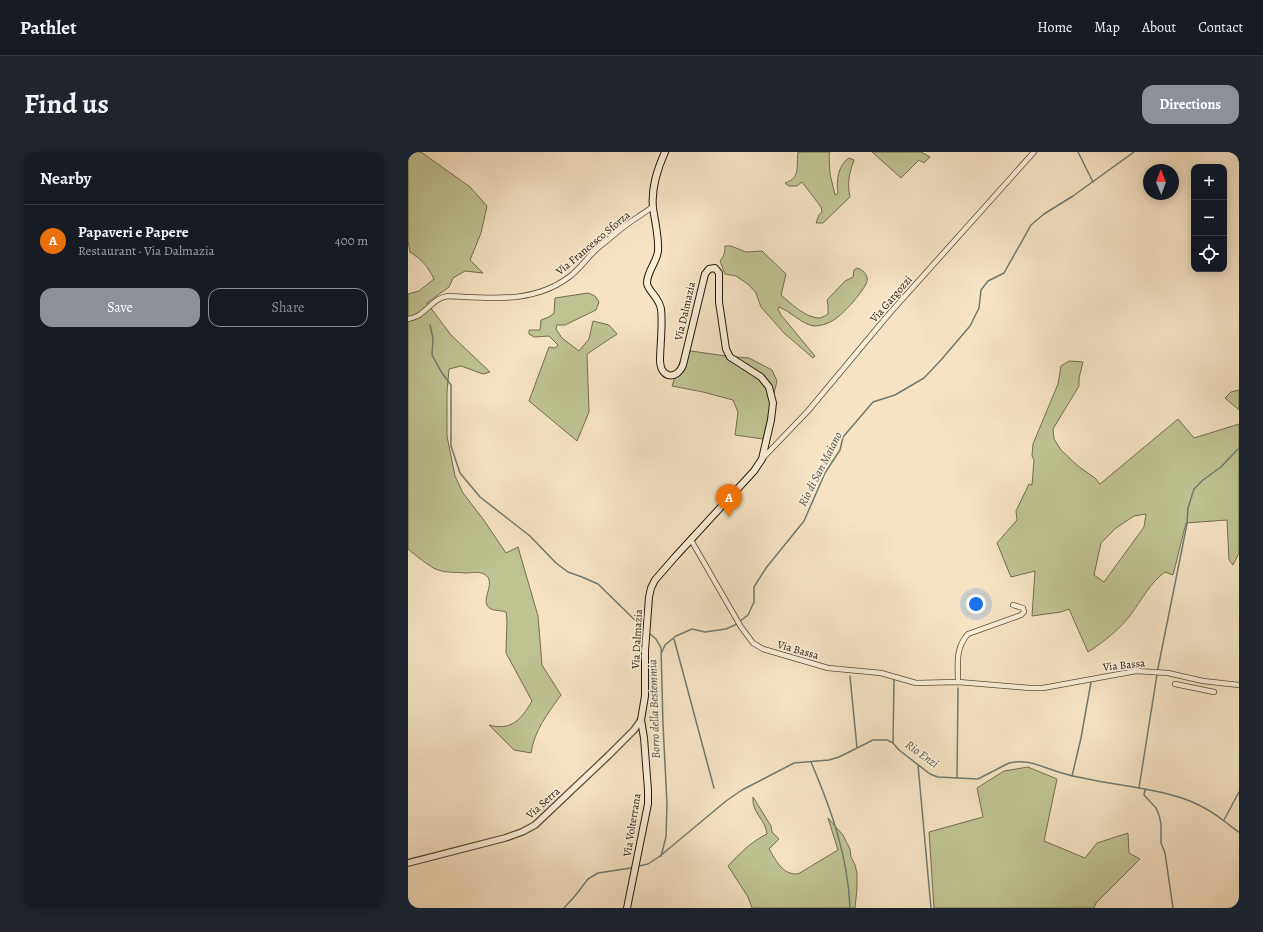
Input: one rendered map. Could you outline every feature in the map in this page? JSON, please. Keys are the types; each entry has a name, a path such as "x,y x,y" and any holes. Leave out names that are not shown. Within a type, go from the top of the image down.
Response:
{"main road":[{"name":"Via Dalmazia","path":"640,720 645,696 646,634 651,588 655,580 739,488 762,459 772,420 773,403 769,387 761,377 730,357 726,349 719,302 718,273 715,268 709,269 704,274 683,365 680,372 673,376 666,374 661,369 661,310 658,300 647,283 658,252 653,206 654,184 658,167 665,152"},
{"name":"Via Volterrana","path":"627,908 648,804 644,738 640,720"}],"street":[{"name":"Via Gargozzi","path":"762,459 808,411 894,308 1034,152"},
{"name":"Via Francesco Sforza","path":"408,320 423,313 431,304 443,297 503,299 534,294 554,286 568,278 580,268 590,254 653,206"},
{"name":"Via Bassa","path":"691,540 737,619 753,643 762,649 828,668 881,673 916,683 958,682 1030,688 1043,688 1122,672 1136,671 1157,672 1196,680 1239,685"},
{"path":"958,682 959,647 963,640 968,634 1021,616 1024,612 1023,608 1013,605"},
{"path":"1195,688 1196,680"},
{"path":"1175,684 1214,692"},
{"name":"Via Serra","path":"408,863 505,838 522,832 535,825 634,730 640,720"}],"green space":[{"path":"408,152 421,152 470,187 487,206 481,233 470,260 483,273 465,271 453,278 449,287 427,303 451,335 490,372 483,374 461,366 449,369 447,392 447,436 455,476 463,493 506,553 518,547 538,616 542,665 561,695 538,730 531,753 514,750 489,725 503,726 515,722 524,714 532,701 506,653 506,612 493,610 487,606 486,602 489,587 488,578 484,574 475,572 444,572 435,569 408,549 408,294 419,291 434,279 424,263 410,252 408,241"},
{"path":"798,152 830,152 830,174 835,195 838,193 837,183 842,165 849,158 854,160 849,178 850,197 823,223 816,223 822,212 821,207 802,182 797,186 789,186 785,183 790,181 796,175"},
{"path":"872,152 921,152 930,157 924,163 919,160 901,178"},
{"path":"725,246 731,246 746,252 762,251 786,274 781,295 798,310 809,316 820,318 828,314 827,300 845,281 853,277 854,270 857,268 864,272 867,276 867,281 864,288 846,310 830,322 823,325 810,325 779,307 778,309 781,315 815,356 813,358 784,333 761,307 756,293 749,285 736,276 725,274 720,261 725,251"},
{"path":"588,293 595,296 599,302 596,310 565,325 557,325 556,329 562,338 579,351 589,339 593,321 609,325 617,334 587,354 589,412 577,441 529,401 549,347 555,348 558,345 549,336 534,337 529,334 529,330 540,330 541,320 554,313 555,298"},
{"path":"684,350 749,358 772,370 777,381 763,439 735,435 738,412 733,400 672,386"},
{"path":"1069,361 1083,362 1079,378 1079,386 1053,429 1054,439 1061,450 1078,466 1095,478 1100,484 1178,419 1194,438 1239,424 1239,553 1233,565 1229,560 1227,520 1186,523 1173,575 1165,572 1160,576 1122,624 1106,639 1088,652 1069,609 1061,612 1032,616 1035,571 1011,577 997,543 1017,520 1016,511 1029,484 1032,485 1034,460 1032,456 1033,444 1058,384 1061,366","holes":["1146,514 1144,527 1104,582 1094,575 1101,543 1116,528 1134,516"]},
{"path":"1239,390 1239,410 1225,398 1231,392"},
{"path":"1028,767 1057,779 1044,841 1085,858 1097,843 1128,833 1129,853 1140,859 1096,903 1094,908 934,908 929,832 983,817 977,788 1004,771"},
{"path":"753,797 771,826 772,832 779,839 769,849 780,866 792,874 798,874 838,850 828,818 843,835 850,849 851,857 855,865 857,873 857,888 855,908 752,908 748,897 728,866 741,852 767,834 764,824 754,807"}],"waterway":[{"path":"1078,152 1093,182"},
{"name":"Rio di San Maiano","path":"740,621 748,615 754,602 754,587 766,568 804,521 825,473 840,450 843,437 873,402 895,395 924,378 941,360 970,326 979,308 981,290 988,281 1004,273 1031,225 1044,214 1073,196 1134,152"},
{"name":"Borro della Bestemmia","path":"430,325 433,339 432,355 451,385 451,446 460,473 480,497 530,536 556,563 568,572 598,584 644,629"},
{"path":"1139,788 1158,668 1187,524 1188,508 1194,489 1203,480 1221,467 1239,448"},
{"name":"Rio di San Maiano","path":"661,654 665,645 676,636 692,629 705,632 726,629 737,624"},
{"name":"Borro della Bestemmia","path":"649,633 656,639 661,648 667,804 666,837 661,856"},
{"path":"674,639 714,788"},
{"path":"850,676 857,748"},
{"path":"893,743 894,680"},
{"path":"1072,776 1081,738 1091,682"},
{"path":"957,778 958,688"},
{"name":"Rio Enzi","path":"639,866 648,864 660,856 726,801 742,790 794,763 829,760 839,757 873,740 887,740 893,743 899,750 930,774 938,777 978,779 1009,763 1022,762 1036,764 1075,777 1150,790 1190,801 1216,815 1239,832"},
{"path":"811,762 832,815 842,851 849,889 850,908"},
{"path":"918,765 931,908"},
{"path":"1145,790 1144,795 1156,808 1159,815 1161,824 1161,843 1165,853 1173,908"},
{"path":"1224,820 1239,792"},
{"name":"Rio Enzi","path":"564,908 588,879 598,873 631,868"}],"place":[{"name":"Papaveri e Papere","path":"729,517"}]}
